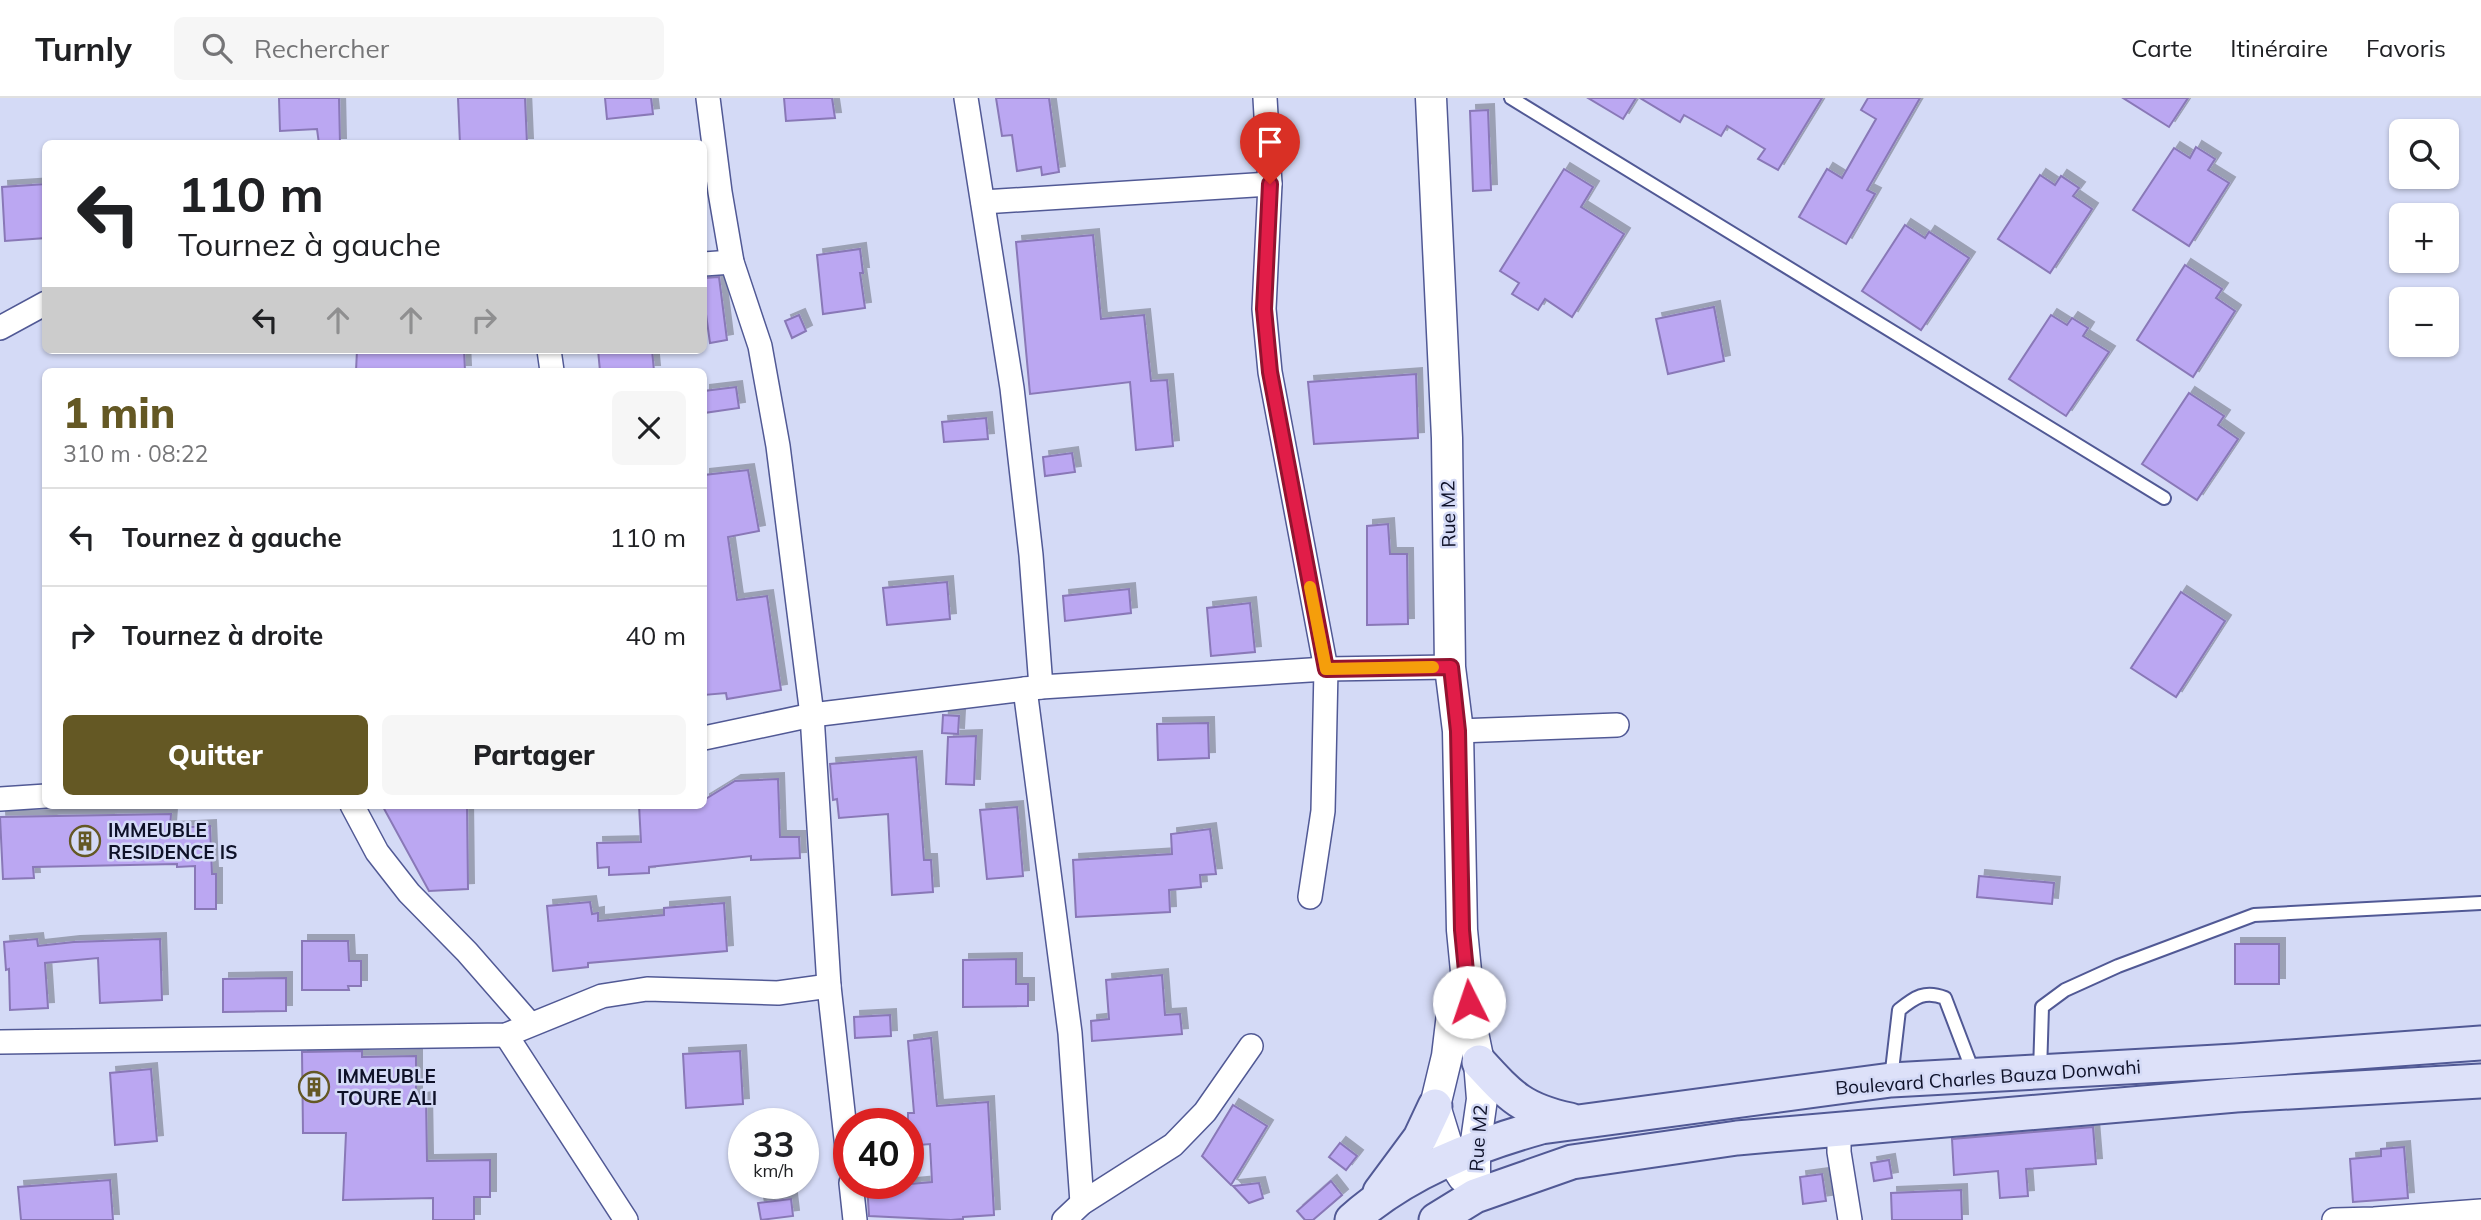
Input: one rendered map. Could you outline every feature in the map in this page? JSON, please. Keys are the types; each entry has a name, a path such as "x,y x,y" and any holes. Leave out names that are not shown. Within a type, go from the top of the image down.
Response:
{"main road":[{"name":"Boulevard Charles Bauza Donwahi","path":"1361,1212 1463,1153 1541,1127 1891,1080 2040,1073 2481,1043"},
{"path":"1479,1062 1519,1102 1547,1115 1576,1122"},
{"name":"Boulevard Charles Bauza Donwahi","path":"1436,1220 1475,1196 1572,1162 1737,1138 2236,1095 2481,1081"},
{"path":"1361,1212 1396,1173 1420,1138 1435,1106"}],"street":[{"path":"708,98 732,261 760,346 778,446 812,715 829,986 843,1108"},
{"path":"966,98 1014,401 1031,555 1033,688 1070,1033 1082,1203"},
{"path":"1265,98 1270,184 1264,309 1270,372 1326,669 1323,811 1310,897"},
{"name":"Rue M2","path":"1431,98 1447,438 1451,667 1458,731 1462,930 1482,1099 1463,1153"},
{"path":"983,202 1270,184"},
{"path":"707,264 732,261"},
{"path":"0,328 42,305"},
{"path":"707,737 812,715 1033,688 1326,669 1451,667"},
{"path":"1458,731 1617,725"},
{"path":"0,799 42,796"},
{"path":"354,809 377,852 409,893 530,1024"},
{"name":"Rue M2","path":"1462,930 1447,1056 1435,1106 1463,1153 1475,1196"},
{"path":"0,1042 506,1035 602,996 647,989 778,993 829,986"},
{"path":"506,1035 626,1220"},
{"path":"1064,1220 1082,1203 1172,1145 1205,1112 1251,1046"},
{"path":"1839,1129 1839,1152 1850,1220"},
{"path":"852,1199 855,1220"},
{"path":"2334,1220 2480,1214"}],"lane":[{"path":"1511,98 2164,498"},
{"path":"2040,1073 2042,1007 2066,990 2118,966 2254,915 2481,903"},
{"path":"1891,1080 1899,1010 1912,999 1932,993 1945,998 1975,1074"}],"building":[{"path":"279,98 339,98 340,140 318,140 317,129 280,131"},
{"path":"458,98 525,98 527,140 460,140"},
{"path":"605,98 651,98 653,114 607,119"},
{"path":"784,98 832,98 835,118 786,121"},
{"path":"996,98 1049,98 1059,172 1042,175 1041,167 1017,171 1012,135 1002,136"},
{"path":"1588,98 1636,98 1623,119"},
{"path":"1640,98 1822,98 1778,170 1758,159 1765,149 1727,126 1721,136 1684,115 1680,122"},
{"path":"1868,98 1920,98 1867,190 1875,194 1846,244 1799,217 1827,169 1842,178 1876,119 1861,110"},
{"path":"2123,98 2188,98 2169,127"},
{"path":"1488,110 1491,190 1473,191 1470,111"},
{"path":"2196,147 2215,159 2208,170 2229,183 2189,246 2133,210 2174,148 2190,158"},
{"path":"1564,169 1593,187 1581,207 1624,234 1572,317 1545,299 1538,310 1512,294 1519,283 1500,271"},
{"path":"2040,175 2055,185 2061,176 2079,188 2073,196 2092,209 2050,273 1998,239"},
{"path":"42,184 42,238 5,241 2,187"},
{"path":"1905,225 1925,238 1929,232 1969,258 1921,330 1862,291"},
{"path":"1093,235 1101,319 1144,315 1151,381 1167,380 1173,446 1136,450 1130,382 1030,394 1016,242"},
{"path":"860,249 865,308 823,314 817,255"},
{"path":"2185,265 2222,289 2216,298 2235,311 2193,377 2137,340"},
{"path":"719,277 727,340 710,343 707,278"},
{"path":"1714,307 1724,361 1668,374 1656,319"},
{"path":"799,315 806,331 792,338 785,321"},
{"path":"2051,315 2067,325 2072,318 2088,328 2083,336 2109,352 2066,416 2009,379"},
{"path":"357,354 464,354 465,368 356,368"},
{"path":"598,354 652,354 654,368 600,368"},
{"path":"1416,374 1418,438 1314,444 1308,382"},
{"path":"736,387 739,408 707,413 707,391"},
{"path":"2189,393 2224,416 2218,425 2238,439 2197,500 2142,464"},
{"path":"986,418 988,439 944,442 942,422"},
{"path":"1072,453 1075,472 1045,476 1043,457"},
{"path":"748,470 759,531 728,537 737,600 767,596 781,690 727,699 726,693 707,695 707,475"},
{"path":"1388,524 1390,554 1407,554 1408,624 1367,625 1367,526"},
{"path":"947,582 950,619 887,625 883,588"},
{"path":"1129,589 1131,613 1065,621 1063,596"},
{"path":"2181,592 2225,621 2176,697 2131,668"},
{"path":"1250,603 1255,652 1211,656 1207,608"},
{"path":"943,715 959,716 958,734 942,733"},
{"path":"1208,723 1209,758 1158,760 1157,724"},
{"path":"976,736 974,785 946,784 948,737"},
{"path":"916,757 924,860 931,860 933,892 892,895 888,814 839,818 837,799 833,800 830,764"},
{"path":"778,779 780,837 799,837 800,858 751,860 751,856 649,867 649,873 609,875 609,867 598,868 597,843 641,842 639,809 707,809 707,798 735,781"},
{"path":"1017,807 1023,876 987,879 980,810"},
{"path":"384,809 467,809 468,889 429,891"},
{"name":"IMMEUBLE RESIDENCE IS","path":"171,814 170,828 210,826 212,874 216,874 216,909 195,909 195,866 177,867 177,864 33,867 34,878 3,879 0,817"},
{"path":"1210,829 1216,874 1200,875 1201,887 1169,890 1170,912 1076,917 1073,860 1172,854 1171,834"},
{"path":"1979,876 2054,883 2052,904 1977,897"},
{"path":"590,902 592,914 598,913 598,921 664,915 664,908 724,903 727,951 588,963 588,967 553,971 547,906"},
{"path":"37,939 38,946 160,939 162,1000 100,1003 98,958 45,963 48,1008 10,1010 9,969 6,970 4,942"},
{"path":"302,941 348,941 349,961 361,961 361,986 348,986 349,990 302,990"},
{"path":"2235,944 2279,944 2279,984 2235,984"},
{"path":"1016,959 1016,984 1028,984 1028,1006 963,1007 963,960"},
{"path":"1162,975 1165,1015 1180,1014 1182,1034 1092,1041 1091,1021 1109,1019 1106,980"},
{"path":"286,978 286,1011 223,1012 223,979"},
{"path":"890,1015 891,1036 855,1038 854,1017"},
{"path":"931,1038 937,1106 988,1102 994,1215 951,1220 869,1216 868,1199 924,1199 924,1183 932,1182 930,1144 924,1145 924,1108 914,1108 908,1041"},
{"path":"362,1051 362,1057 416,1056 416,1100 426,1098 427,1161 490,1160 490,1197 474,1197 474,1220 433,1220 433,1198 343,1200 346,1133 303,1133 302,1052"},
{"path":"740,1051 743,1104 686,1108 683,1054"},
{"path":"151,1069 157,1141 115,1145 110,1073"},
{"path":"1233,1105 1267,1126 1231,1185 1202,1156"},
{"path":"2093,1127 2096,1164 2026,1169 2028,1196 2000,1198 1998,1171 1954,1175 1952,1139"},
{"path":"1340,1143 1357,1156 1346,1170 1329,1157"},
{"path":"2404,1147 2408,1198 2353,1202 2350,1159 2381,1156 2381,1149"},
{"path":"1889,1160 1892,1178 1874,1181 1871,1163"},
{"path":"1822,1174 1826,1201 1803,1204 1800,1177"},
{"path":"110,1180 113,1220 21,1220 18,1187"},
{"path":"1331,1181 1342,1195 1313,1220 1305,1220 1297,1211"},
{"path":"1259,1183 1263,1198 1249,1203 1233,1186"},
{"path":"1961,1190 1962,1220 1892,1220 1891,1193"},
{"path":"791,1199 793,1216 761,1220 758,1203"}],"slow traffic":[{"path":"1310,587 1326,669 1433,667"}],"place":[{"name":"IMMEUBLE RESIDENCE IS","path":"85,841"},
{"name":"IMMEUBLE TOURE ALI","path":"314,1087"}],"route":[{"path":"1270,184 1264,309 1270,372 1326,669 1451,667 1458,731 1462,930 1469,1002"}]}
